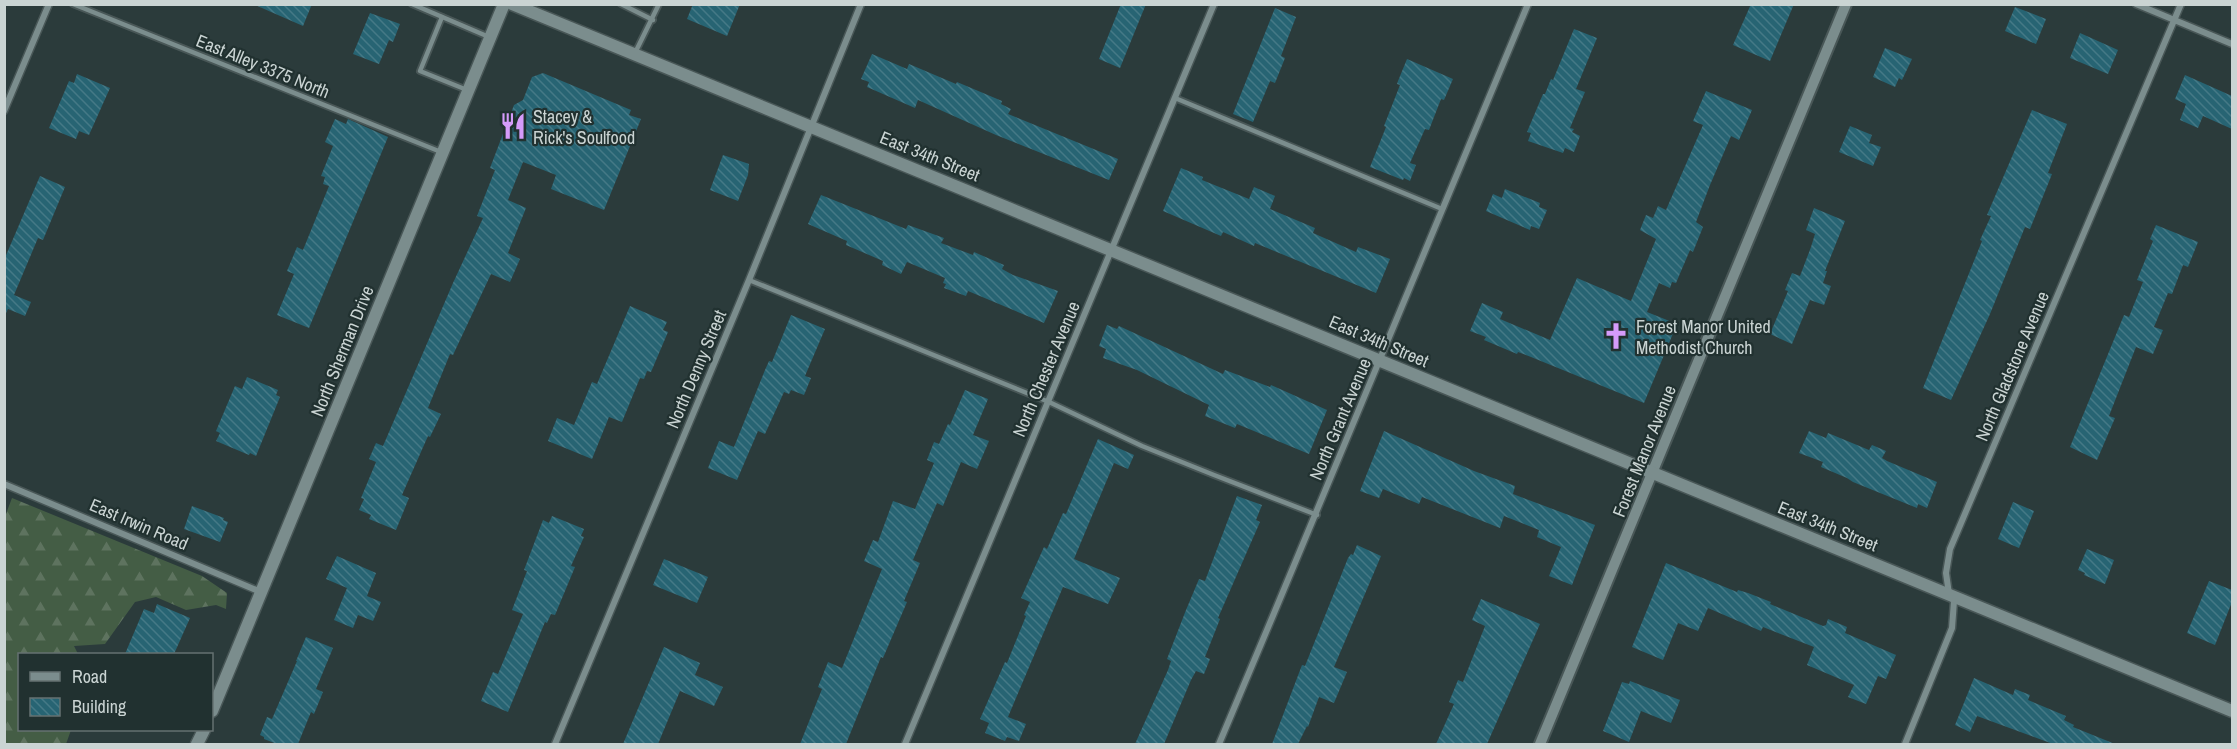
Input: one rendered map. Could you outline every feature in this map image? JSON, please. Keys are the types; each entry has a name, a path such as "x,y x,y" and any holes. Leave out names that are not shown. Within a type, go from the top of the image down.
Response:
{"main road":[{"name":"North Sherman Drive","path":"213,709 504,4"},
{"name":"East 34th Street","path":"512,4 2232,711"}],"street":[{"path":"4,111 49,4"},
{"name":"North Denny Street","path":"555,744 749,280 861,4"},
{"name":"North Chester Avenue","path":"905,744 1214,4"},
{"name":"North Grant Avenue","path":"1219,744 1317,515 1528,4"},
{"name":"Forest Manor Avenue","path":"1540,744 1846,4"},
{"path":"2136,4 2232,44"},
{"name":"North Gladstone Avenue","path":"1905,744 1952,628 1954,601 1949,594 1947,566 1950,549 2181,4"},
{"name":"East Irwin Road","path":"4,484 262,592"}],"lane":[{"name":"East Alley 3375 North","path":"73,4 443,153"},
{"path":"412,4 490,38"},
{"path":"621,4 653,20"},
{"path":"634,55 659,4"},
{"path":"442,17 420,71 469,91"},
{"path":"1175,98 1442,209"},
{"path":"749,280 1049,402 1152,450 1317,515"}],"green space":[{"path":"12,498 202,576 227,593 226,609 216,605 186,610 156,597 135,602 105,644 74,646 78,653 18,653 18,731 71,731 66,744 5,744 4,519"}],"building":[{"path":"253,4 312,4 303,26"},
{"path":"693,4 740,4 727,36 687,19"},
{"path":"1121,4 1146,4 1120,68 1099,59"},
{"path":"1751,4 1794,4 1770,61 1733,45"},
{"path":"2015,7 2046,19 2036,44 2005,31"},
{"path":"1275,8 1296,17 1281,56 1285,58 1275,83 1270,81 1253,122 1233,114"},
{"path":"370,13 400,24 393,42 389,40 379,64 353,54"},
{"path":"1574,29 1597,38 1576,89 1585,92 1570,128 1574,129 1572,132 1580,136 1574,152 1565,148 1563,153 1528,141 1531,133 1527,132 1543,94 1551,79 1553,80"},
{"path":"2080,33 2118,50 2108,74 2070,58"},
{"path":"1885,48 1912,59 1902,80 1899,78 1895,87 1873,77"},
{"path":"872,54 907,69 909,64 1002,101 1001,104 1011,109 1008,114 1118,159 1109,180 996,135 918,100 915,108 867,87 869,82 861,79"},
{"path":"1407,59 1453,79 1444,100 1441,99 1429,130 1425,129 1410,163 1416,165 1410,181 1370,167 1386,127 1384,126 1400,85 1397,84"},
{"path":"543,73 631,110 629,115 641,119 604,210 551,189 556,175 523,162 508,200 526,208 508,253 520,259 510,282 491,274 453,355 450,354 428,408 441,414 430,437 428,436 402,495 409,498 396,530 369,519 371,515 359,510 364,499 361,498 376,462 369,459 376,443 383,446 483,218 477,216 495,170 490,168 514,105 523,100 532,77"},
{"path":"77,74 110,88 89,135 79,131 76,139 49,128 69,81 74,83"},
{"path":"2185,75 2232,96 2232,129 2203,116 2198,128 2180,120 2186,104 2175,99"},
{"path":"1706,91 1752,110 1739,140 1731,136 1710,185 1696,222 1703,227 1693,252 1690,250 1676,283 1672,282 1670,288 1659,283 1647,312 1677,324 1644,403 1531,357 1518,352 1517,354 1484,340 1486,337 1470,331 1482,303 1503,312 1500,319 1550,340 1577,278 1631,301 1656,239 1640,230 1646,215 1653,218 1658,206 1666,210 1703,125 1693,121"},
{"path":"2032,110 2067,124 2048,173 2052,174 2030,229 2025,227 1990,314 1951,400 1923,388 1982,241 1980,240 1991,216 1987,215"},
{"path":"335,119 346,124 348,119 388,137 309,328 277,315 294,274 287,271 297,247 303,250 329,186 323,184 325,177 321,176 333,146 325,142"},
{"path":"1850,126 1872,135 1869,143 1881,147 1873,166 1839,152"},
{"path":"723,155 749,164 748,175 738,201 710,190"},
{"path":"1181,168 1203,177 1202,180 1249,199 1254,187 1275,196 1270,209 1315,228 1313,233 1356,252 1358,247 1390,259 1376,293 1255,243 1254,246 1223,232 1221,236 1163,211"},
{"path":"40,176 65,187 43,240 38,238 14,295 31,302 25,316 8,309 4,317 4,260"},
{"path":"1505,189 1540,203 1539,207 1547,210 1539,229 1531,226 1530,230 1486,211 1493,194 1502,198"},
{"path":"821,195 906,229 908,225 944,238 941,243 973,255 974,252 1004,265 1002,269 1013,275 1058,291 1044,323 968,291 966,296 944,288 945,278 907,262 901,274 882,265 883,261 846,245 847,241 808,224"},
{"path":"1814,208 1845,221 1825,271 1827,271 1823,283 1831,286 1824,305 1810,300 1792,344 1770,334 1788,291 1785,290 1792,273 1800,276 1811,247 1815,234 1806,230"},
{"path":"2156,225 2198,242 2188,267 2183,265 2172,294 2168,293 2154,327 2163,330 2153,354 2136,347 2109,416 2115,418 2097,460 2070,447 2124,315 2129,317 2143,282 2137,280 2153,241 2150,239"},
{"path":"630,306 667,322 663,330 668,332 651,372 647,371 644,379 640,378 622,422 609,417 592,459 548,441 557,418 574,425 592,382 597,384"},
{"path":"791,315 825,329 805,376 811,378 804,395 791,390 789,394 784,392 765,434 758,431 737,480 708,468 719,441 734,447 765,370 769,361 772,362"},
{"path":"1107,325 1117,329 1119,326 1223,374 1225,370 1270,387 1271,385 1327,410 1309,454 1237,424 1235,428 1205,416 1209,405 1137,370 1103,358 1106,349 1099,346"},
{"path":"247,377 278,390 276,395 280,397 256,456 216,441 220,433 216,431 235,386 242,389"},
{"path":"965,390 988,399 973,435 989,441 977,469 961,462 943,506 937,503 913,560 920,563 904,601 907,602 883,658 881,657 846,744 800,744 822,689 818,687 828,662 842,668 882,569 864,561 873,540 878,542 893,501 915,509 934,463 927,460 934,442 939,444"},
{"path":"1384,431 1474,471 1515,486 1513,494 1595,525 1572,585 1549,576 1561,547 1537,537 1539,530 1504,516 1500,528 1422,497 1419,504 1383,489 1379,498 1360,491"},
{"path":"1809,431 1826,438 1828,433 1869,450 1872,445 1886,451 1882,458 1887,461 1937,482 1927,508 1918,504 1917,508 1853,482 1821,467 1823,462 1799,453"},
{"path":"1098,439 1134,455 1128,469 1114,463 1074,559 1120,578 1108,604 1063,587 1008,717 1026,724 1019,741 1007,737 1005,741 985,733 989,723 980,719 1005,662 1007,663 1026,616 1024,615 1030,602 1021,598 1044,547 1047,549 1063,513 1066,514"},
{"path":"1237,496 1262,505 1256,520 1260,522 1218,618 1220,619 1205,657 1210,659 1204,674 1196,671 1164,744 1135,744 1168,670 1171,661 1167,659 1186,610 1199,579 1205,581"},
{"path":"2013,502 2034,511 2019,548 1998,539"},
{"path":"192,506 224,518 223,520 228,522 220,542 184,529"},
{"path":"552,516 584,529 581,536 584,537 571,566 575,567 555,615 551,614 547,623 545,622 508,712 481,701 493,672 498,674 523,614 512,610 543,520 549,523"},
{"path":"1357,545 1381,556 1334,667 1347,672 1334,703 1319,697 1308,727 1298,744 1272,744 1302,665 1305,666 1348,558 1351,554 1353,555"},
{"path":"2087,549 2114,560 2105,584 2078,570"},
{"path":"337,556 376,573 367,596 381,602 373,621 358,615 353,628 334,620 347,588 326,579"},
{"path":"664,559 708,577 697,603 653,585"},
{"path":"1666,563 1737,592 1738,590 1771,602 1770,604 1823,626 1826,625 1828,619 1847,627 1845,633 1896,655 1886,679 1878,676 1866,704 1848,697 1854,685 1807,665 1814,647 1763,627 1761,631 1708,608 1698,631 1678,623 1663,660 1632,647"},
{"path":"2209,581 2232,590 2232,602 2215,645 2187,633"},
{"path":"1481,599 1540,624 1487,744 1436,744 1454,704 1449,702 1458,680 1463,682 1485,626 1472,620"},
{"path":"157,604 190,618 174,653 125,653 144,609 154,613"},
{"path":"306,637 333,648 316,689 323,692 314,714 311,712 298,744 277,744 260,735 267,717 272,719"},
{"path":"664,647 700,663 695,675 723,687 714,706 680,691 658,744 623,744"},
{"path":"1974,678 2013,695 2015,689 2030,695 2028,700 2066,716 2064,720 2074,725 2073,727 2115,744 2053,744 1977,716 1970,732 1955,725"},
{"path":"1630,681 1680,700 1671,723 1641,711 1629,742 1603,731 1622,682 1629,684"}],"place":[{"name":"Stacey & Rick's Soulfood","path":"513,126"},
{"name":"Forest Manor United Methodist Church","path":"1616,336"}]}
